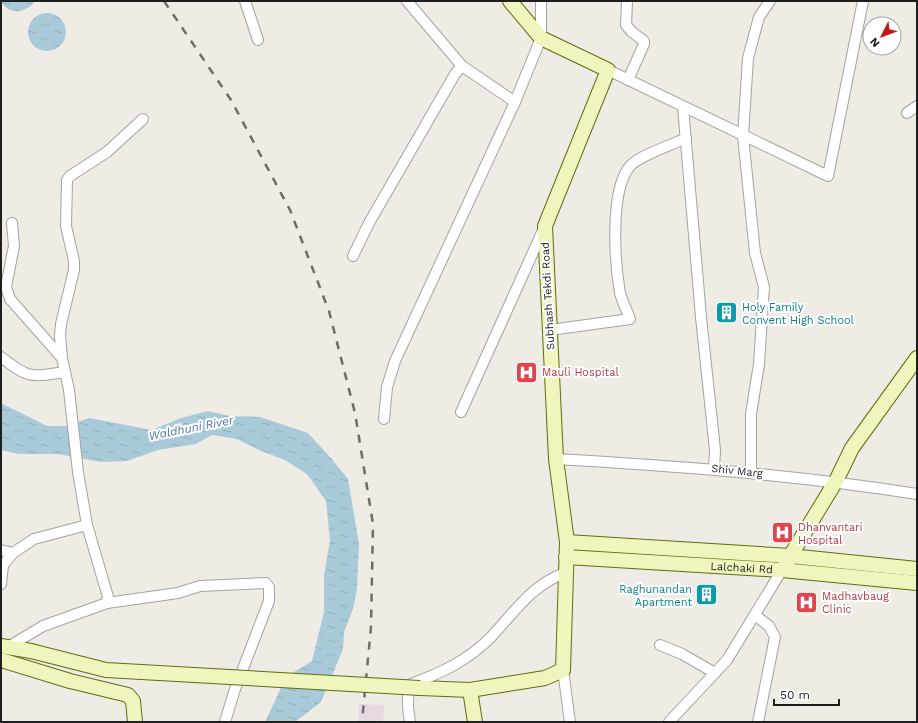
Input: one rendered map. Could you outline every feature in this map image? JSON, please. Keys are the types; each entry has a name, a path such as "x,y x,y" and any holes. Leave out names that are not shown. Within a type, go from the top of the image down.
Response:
{"main road":[{"path":"510,1 541,38 608,70"},
{"name":"Subhash Tekdi Road","path":"563,670 567,542 556,459 545,226 608,70"},
{"path":"782,570 836,481 852,448 917,358"},
{"name":"Lalchaki Rd","path":"567,542 790,556 917,569"},
{"name":"Lalchaki Rd","path":"566,557 782,570 917,583"},
{"path":"4,647 31,651 106,670 420,688 470,690 545,678 563,670"},
{"path":"1,660 70,681 128,695 133,701 135,722"},
{"path":"470,690 475,722"}],"street":[{"path":"245,1 258,40"},
{"path":"407,1 462,66 515,102"},
{"path":"384,419 387,387 398,355 515,102 541,38 541,1"},
{"path":"627,1 626,25 632,32 644,41 628,80"},
{"path":"751,473 751,414 759,364 764,287 755,253 743,136 748,58 759,17 770,1"},
{"path":"608,70 828,176 863,1"},
{"path":"353,256 369,222 455,74 462,66"},
{"path":"907,113 917,106"},
{"path":"683,107 701,317 715,450 714,469"},
{"path":"107,603 108,597 88,525 78,472 69,390 62,358 60,336 61,324 74,270 74,261 66,226 67,180 70,176 108,152 143,119"},
{"path":"550,330 630,319 620,294 616,242 616,204 618,197 625,175 631,166 639,160 686,138"},
{"path":"12,223 14,246 6,292 10,299 62,358"},
{"path":"461,412 545,226"},
{"path":"1,357 20,372 28,375 36,376 65,372"},
{"name":"Shiv Marg","path":"556,459 714,469 836,481 917,494"},
{"path":"1,584 3,565 13,553 34,539 88,525"},
{"path":"1,550 13,553"},
{"path":"670,722 727,660 782,570"},
{"path":"410,722 407,700 411,684 449,670 467,658 490,638 537,588 549,579 565,572"},
{"path":"4,647 43,626 107,603 178,593 200,586 266,583 269,587 269,601 234,692 225,722"},
{"path":"755,615 769,626 775,637 758,722"},
{"path":"660,645 682,654 715,673"},
{"path":"563,670 570,722"}],"shaded area":[{"path":"359,704 384,705 383,722 358,722"}],"water":[{"path":"1,1 35,1 27,8 13,11 4,6"},
{"path":"43,13 51,13 61,18 65,25 65,39 61,46 51,51 43,51 33,46 31,43 28,36 28,28 33,18 36,16"},
{"name":"Waldhuni River","path":"1,403 47,426 67,426 89,418 152,430 181,418 208,411 230,416 260,417 308,433 348,479 359,544 357,589 353,609 344,632 343,649 321,702 295,722 265,722 286,677 312,661 324,612 324,575 330,540 326,501 307,474 285,460 259,450 237,439 212,435 196,444 158,450 127,461 101,462 58,454 19,454 1,450"}],"railway":[{"path":"164,1 231,100 290,210 329,311 355,413 373,524 371,627 362,722"}],"place":[{"name":"Holy Family Convent High School","path":"726,313"},
{"name":"Mauli Hospital","path":"526,372"},
{"name":"Dhanvantari Hospital","path":"782,533"},
{"name":"Raghunandan Apartment","path":"707,595"},
{"name":"Madhavbaug Clinic","path":"807,602"}]}
